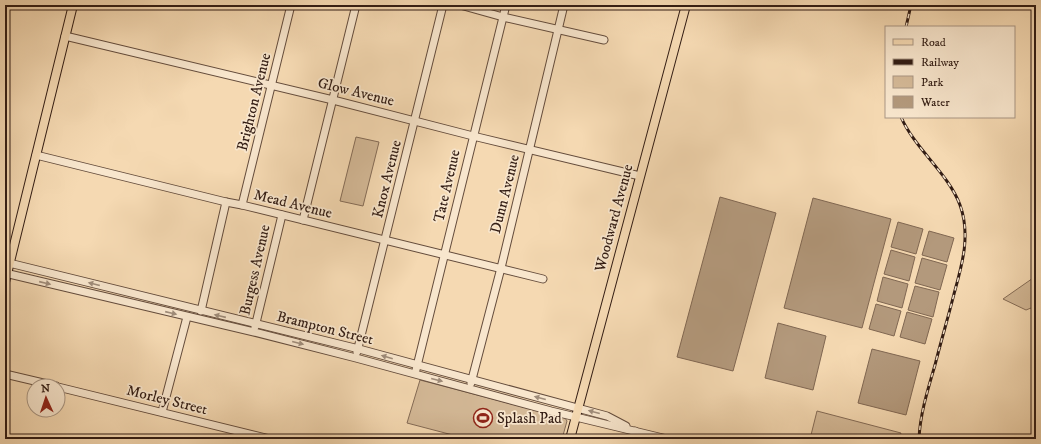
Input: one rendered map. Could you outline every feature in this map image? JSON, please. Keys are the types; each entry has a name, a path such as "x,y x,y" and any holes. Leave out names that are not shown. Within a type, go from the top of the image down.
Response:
{"main road":[{"path":"6,276 7,262 36,156 73,5"},
{"name":"Woodward Avenue","path":"570,439 686,5"}],"street":[{"name":"Brighton Avenue","path":"242,204 291,5"},
{"path":"303,220 356,5"},
{"name":"Knox Avenue","path":"356,358 443,5"},
{"path":"460,5 503,17 604,40"},
{"name":"Tate Avenue","path":"414,373 417,366 506,5"},
{"name":"Dunn Avenue","path":"470,388 501,268 564,5"},
{"name":"Glow Avenue","path":"66,36 640,176"},
{"name":"Mead Avenue","path":"36,156 226,202 242,204 543,279"},
{"path":"201,311 226,202"},
{"name":"Burgess Avenue","path":"254,332 282,215"},
{"name":"Brampton Street","path":"7,262 359,349 417,366 607,416 635,431"},
{"name":"Brampton Street","path":"6,276 254,332 414,373 575,417 667,439"},
{"path":"162,412 187,317"},
{"name":"Morley Street","path":"5,374 26,379"},
{"name":"Morley Street","path":"66,388 266,439"},
{"path":"632,439 635,431"}],"green space":[{"path":"356,137 379,142 363,206 340,201"},
{"path":"1036,276 1036,306 1026,310 1003,299"},
{"path":"420,380 565,418 567,421 562,439 468,439 407,423"},
{"path":"817,411 901,433 899,439 810,439"}],"water":[{"path":"720,197 776,213 733,371 677,357"},
{"path":"813,198 891,219 862,328 784,308"},
{"path":"898,222 923,229 916,254 891,247"},
{"path":"929,231 954,238 947,262 922,255"},
{"path":"891,250 915,257 909,281 884,274"},
{"path":"922,258 947,265 940,290 915,283"},
{"path":"883,277 908,284 902,308 877,301"},
{"path":"915,286 939,292 933,317 908,310"},
{"path":"876,304 901,311 894,336 869,329"},
{"path":"907,312 932,319 925,344 900,337"},
{"path":"778,323 826,336 813,390 765,378"},
{"path":"872,349 920,361 906,415 858,403"}],"railway":[{"path":"906,26 911,5"},
{"path":"902,118 914,140 955,193 960,205 965,227 964,250 960,272 925,402 919,439"}],"place":[{"name":"Splash Pad","path":"483,418"}]}
